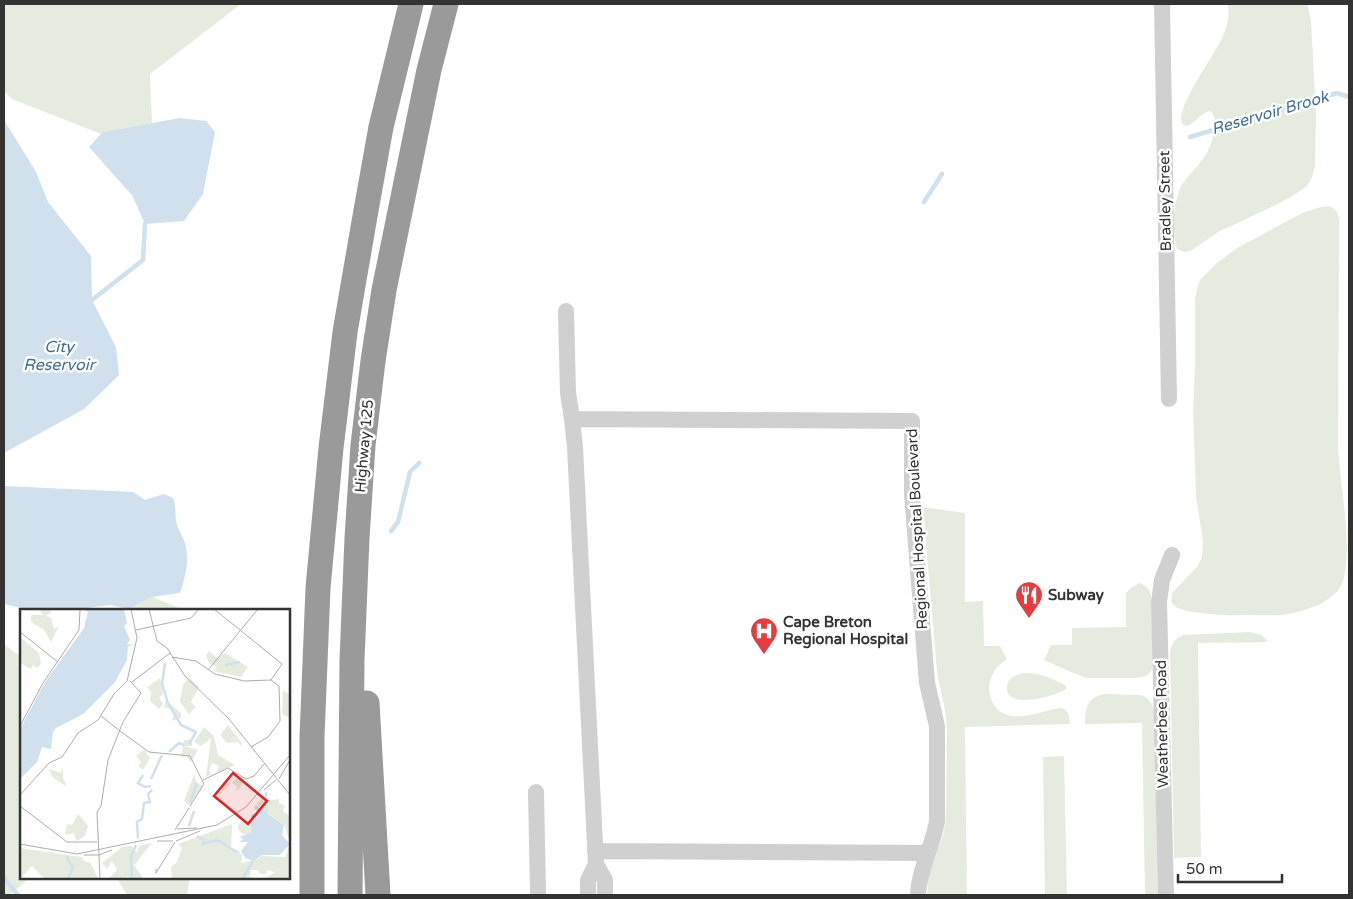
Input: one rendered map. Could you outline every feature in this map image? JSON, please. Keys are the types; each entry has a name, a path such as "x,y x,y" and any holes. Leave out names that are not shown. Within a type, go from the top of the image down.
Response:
{"highway":[{"name":"Highway 125","path":"312,895 312,737 318,588 331,448 345,332 381,127 411,4"},
{"name":"Highway 125","path":"350,895 352,660 357,538 364,436 373,360 383,299 429,70 446,4"},
{"path":"357,538 378,895"},
{"path":"296,895 312,737"}],"street":[{"name":"Bradley Street","path":"1162,4 1169,399"},
{"path":"566,312 568,393 575,446 596,857 605,880 605,895"},
{"name":"Regional Hospital Boulevard","path":"572,419 912,421 912,495 927,683 937,726 937,821 918,885 918,895"},
{"name":"Weatherbee Road","path":"1166,895 1159,602 1162,580 1172,555"},
{"path":"536,792 538,895"},
{"path":"596,857 928,853"},
{"path":"588,895 588,880 596,857"}],"shaded area":[{"path":"4,4 241,4 150,74 152,123 103,132 101,134 12,99 4,91"},
{"path":"1228,4 1307,4 1311,20 1316,118 1315,166 1307,186 1294,195 1218,232 1192,250 1184,252 1177,249 1174,235 1175,205 1183,183 1210,147 1215,121 1210,111 1187,126 1182,124 1181,116 1190,94 1224,34 1227,25"},
{"path":"1329,206 1336,211 1339,220 1338,448 1347,546 1345,575 1341,586 1325,601 1311,608 1289,614 1219,615 1199,613 1176,607 1171,602 1172,593 1197,567 1202,557 1203,541 1196,496 1193,412 1195,299 1198,285 1200,280 1217,263 1237,248 1302,213"},
{"path":"923,507 965,513 965,602 983,601 984,646 1000,646 1007,659 996,668 990,681 989,693 993,704 1007,715 1027,716 1061,708 1066,710 1069,715 1070,724 965,727 967,895 927,895 929,873 943,835 946,818 947,730 937,672"},
{"path":"1139,583 1147,588 1151,595 1153,665 1149,674 1144,677 1133,678 1086,678 1044,660 1051,645 1072,645 1072,628 1126,627 1126,593"},
{"path":"152,597 182,609 129,609"},
{"path":"1250,632 1262,635 1268,642 1198,643 1201,857 1174,858 1171,647 1176,640 1184,635"},
{"path":"4,644 20,656 20,879 28,879 10,895 4,895"},
{"path":"1024,673 1045,676 1065,685 1067,688 1043,698 1014,699 1007,691 1008,683 1014,676"},
{"path":"1104,694 1141,695 1150,701 1154,711 1158,895 1145,895 1142,723 1085,724 1088,704 1094,698"},
{"path":"1064,756 1067,895 1045,895 1043,757"},
{"path":"118,879 190,879 187,895 127,895"}],"water":[{"path":"180,118 206,121 215,132 203,194 184,221 145,224 132,195 89,147 103,132"},
{"name":"City Reservoir","path":"4,120 36,172 48,202 91,256 92,300 116,347 119,375 84,409 4,453"},
{"path":"4,486 133,492 145,500 164,494 173,498 176,521 187,553 186,570 180,593 152,597 129,609 110,605 79,609 26,609 4,604"}],"waterway":[{"name":"Reservoir Brook","path":"1190,137 1337,93 1349,97"},
{"name":"Reservoir Brook","path":"924,202 942,174"},
{"path":"92,300 143,260 145,224"},
{"name":"Reservoir Brook","path":"391,531 398,522 410,472 419,463"},
{"path":"4,878 18,895"}],"place":[{"name":"Subway","path":"1029,619"},
{"name":"Cape Breton Regional Hospital","path":"764,655"}]}
